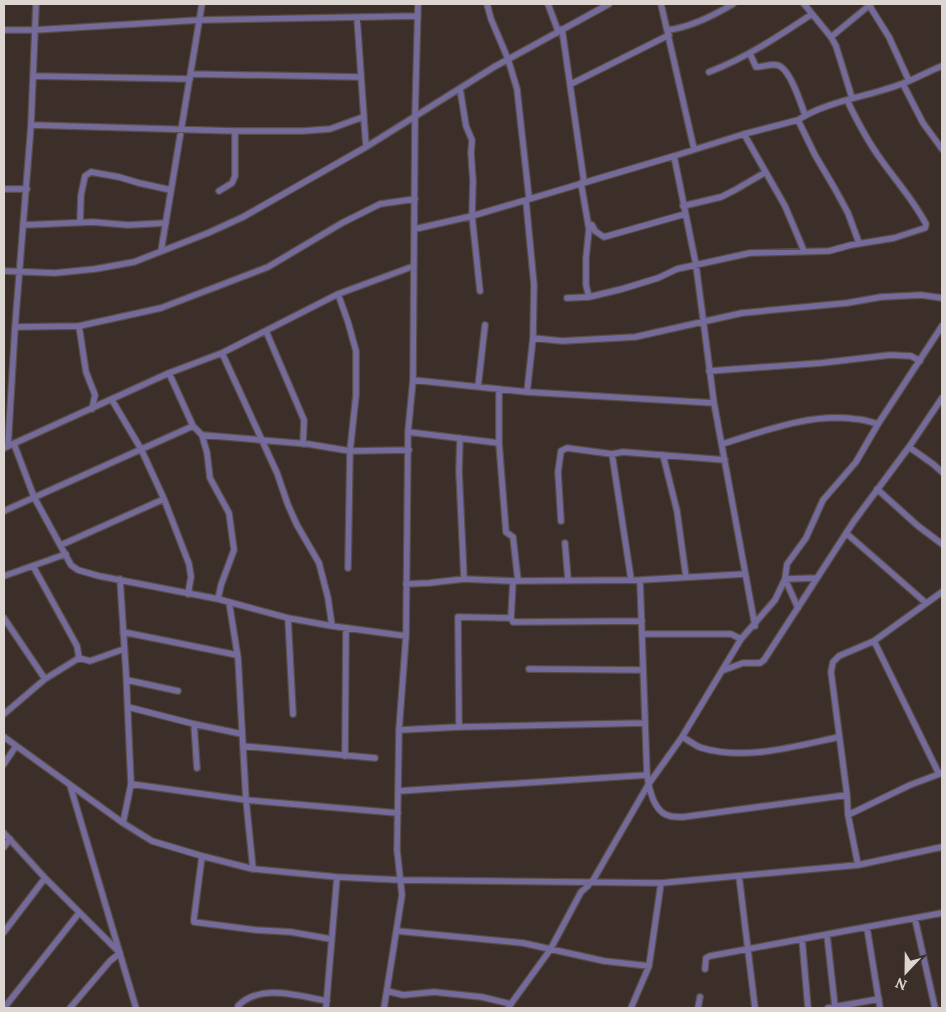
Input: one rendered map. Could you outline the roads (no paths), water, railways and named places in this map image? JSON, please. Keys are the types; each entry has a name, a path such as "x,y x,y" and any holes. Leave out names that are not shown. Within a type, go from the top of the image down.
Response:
{"street":[{"path":"36,4 31,125 15,327 9,446 71,565 78,570 99,576 218,599 288,618 406,636"},
{"path":"161,251 202,4"},
{"path":"384,1008 402,896 397,850 399,791 398,730 406,636 408,432 413,380 418,4"},
{"path":"488,4 491,19 508,59 517,89 534,284 533,338 526,392"},
{"path":"548,4 560,30 571,84 589,230 586,251 589,297"},
{"path":"4,271 55,273 95,269 134,262 208,233 243,217 366,147 508,59 606,4"},
{"path":"661,4 694,149"},
{"path":"571,84 668,32 699,21 733,4"},
{"path":"567,298 589,297 622,289 658,278 677,269 750,253 829,251 860,243 894,238 925,228 926,226 916,206 880,159 855,117 836,46 804,4"},
{"path":"831,37 870,4 889,37 922,123 942,149"},
{"path":"709,72 750,54 812,14"},
{"path":"4,30 35,30 200,20 418,16"},
{"path":"357,18 366,147"},
{"path":"750,54 756,67 776,64 785,70 805,115"},
{"path":"415,229 472,216 744,134 798,120 805,115 849,99 906,82 942,66"},
{"path":"33,76 360,77"},
{"path":"460,89 466,126 472,140 472,216 480,291"},
{"path":"31,125 235,132 330,129 363,117"},
{"path":"798,120 815,156 844,205 860,243"},
{"path":"219,190 232,183 235,176 235,132"},
{"path":"744,134 764,173 785,206 804,251"},
{"path":"674,156 696,265 714,403 755,626"},
{"path":"80,223 81,195 85,176 92,172 112,175 171,190"},
{"path":"683,206 721,197 764,173"},
{"path":"4,189 26,189"},
{"path":"15,327 79,326 161,308 203,294 268,267 342,223 380,204 415,199"},
{"path":"588,224 592,225 595,231 604,237 685,214"},
{"path":"24,225 166,223"},
{"path":"9,446 169,373 222,354 338,294 414,266"},
{"path":"338,294 356,351 356,395 350,451 348,568"},
{"path":"533,338 562,341 635,337 742,313 847,303 881,297 921,295 942,298"},
{"path":"478,387 485,325"},
{"path":"79,326 86,372 95,395 92,409"},
{"path":"387,990 404,995 434,992 482,997 509,1006 550,950 581,892 592,882 648,785 682,736 741,640 755,626 775,600 785,579 787,564 806,538 824,500 856,462 878,424 942,326"},
{"path":"266,331 304,420 303,444"},
{"path":"222,354 277,473 297,525 319,563 328,598 332,626"},
{"path":"709,371 821,363 890,355 911,356 920,361"},
{"path":"169,373 193,426 202,435 207,452 210,478 228,513 234,550 218,599"},
{"path":"413,380 499,390 714,403"},
{"path":"499,390 499,443 506,532 513,537 515,581 511,618"},
{"path":"724,670 743,663 760,663 764,660 846,533 909,447 942,398"},
{"path":"112,400 141,449 164,499 189,564 188,594"},
{"path":"722,444 780,426 815,420 856,419 878,424"},
{"path":"4,510 193,426"},
{"path":"408,432 499,443"},
{"path":"202,435 303,444 350,451 409,450"},
{"path":"460,438 459,471 464,579"},
{"path":"909,447 942,472"},
{"path":"561,521 558,472 561,451 567,448 612,454 623,452 663,454 725,460"},
{"path":"612,454 631,579"},
{"path":"663,454 678,511 686,577"},
{"path":"878,490 918,526 942,544"},
{"path":"61,545 164,499"},
{"path":"846,533 926,603"},
{"path":"565,543 568,580"},
{"path":"4,576 66,554"},
{"path":"33,566 73,638 77,646 79,658"},
{"path":"406,584 464,579 515,581 640,580 745,574"},
{"path":"785,579 817,578"},
{"path":"120,579 127,680 131,784 124,823"},
{"path":"785,579 798,608"},
{"path":"640,580 647,775 648,785 656,806 668,816 683,817 847,796"},
{"path":"858,864 848,815 831,672 834,662 839,656 874,641 942,592"},
{"path":"229,602 237,655 246,800 253,869"},
{"path":"459,727 458,618 460,616 511,618 513,622 642,621"},
{"path":"4,618 45,679"},
{"path":"288,618 293,714"},
{"path":"345,756 346,628"},
{"path":"123,632 237,655"},
{"path":"642,634 731,634 741,640"},
{"path":"848,815 910,786 941,774 874,641"},
{"path":"4,714 45,679 79,658 90,661 124,649"},
{"path":"529,669 643,670"},
{"path":"127,680 178,692"},
{"path":"128,707 242,734"},
{"path":"398,730 644,723"},
{"path":"194,724 197,768"},
{"path":"682,736 701,748 732,754 778,749 839,737"},
{"path":"4,737 152,841 253,869 337,877 400,880 661,882 858,864 942,847"},
{"path":"4,764 16,746"},
{"path":"243,746 375,758"},
{"path":"399,791 647,775"},
{"path":"70,784 136,1008"},
{"path":"131,784 246,800 398,813"},
{"path":"4,833 45,878 120,953"},
{"path":"4,847 10,839"},
{"path":"202,856 194,922 256,930 291,932 331,939"},
{"path":"739,876 755,1008"},
{"path":"326,1008 337,877"},
{"path":"4,932 45,878"},
{"path":"631,1008 649,966 661,882"},
{"path":"4,1008 79,913"},
{"path":"705,969 706,958 710,956 942,914"},
{"path":"915,920 935,1008"},
{"path":"867,928 880,1008"},
{"path":"397,932 523,943 604,961 649,966"},
{"path":"827,935 832,1008 879,999"},
{"path":"802,939 808,1008"},
{"path":"70,1008 110,961 120,953"},
{"path":"239,1008 238,1006 243,1000 259,993 285,993 327,1001"},
{"path":"698,1008 700,997"}]}
